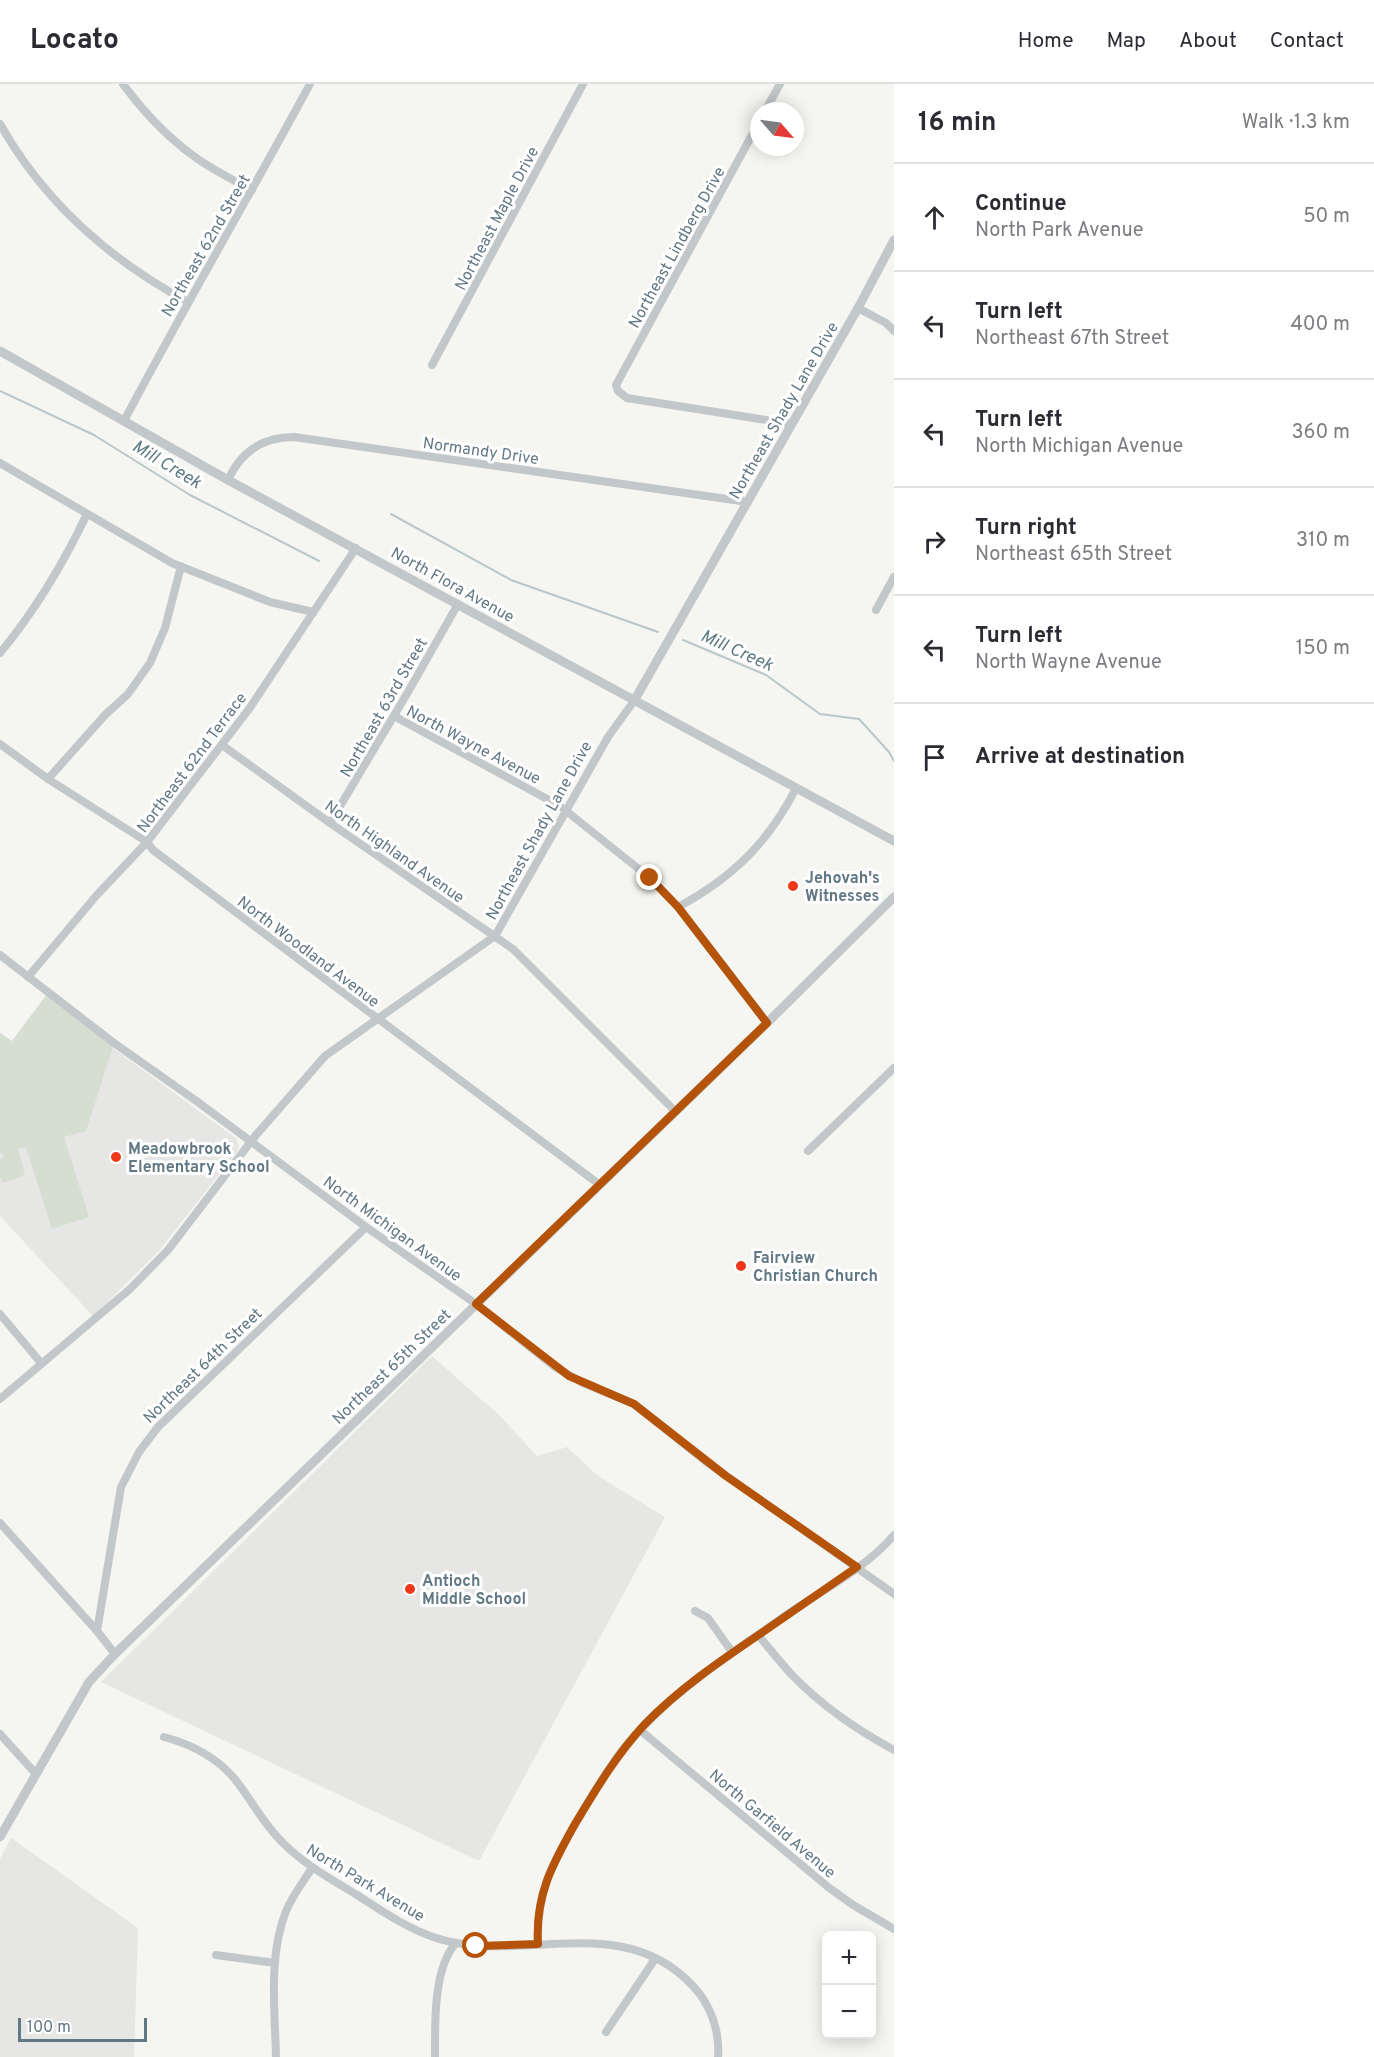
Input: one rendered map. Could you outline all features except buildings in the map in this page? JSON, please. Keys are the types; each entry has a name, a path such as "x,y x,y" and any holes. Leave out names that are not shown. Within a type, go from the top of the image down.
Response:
{"street":[{"path":"123,84 136,101 173,139 209,166 252,190"},
{"name":"Northeast 62nd Street","path":"124,421 310,84"},
{"name":"Northeast Maple Drive","path":"432,365 583,84"},
{"path":"770,102 780,84"},
{"path":"0,124 31,173 64,211 91,236 131,267 188,302"},
{"name":"Northeast Lindberg Drive","path":"750,139 616,385 618,391 627,398 792,424"},
{"name":"Northeast Shady Lane Drive","path":"0,1399 130,1289 168,1250 251,1141 325,1056 495,936 608,737 634,701 858,308 894,240"},
{"path":"858,308 886,323 894,331"},
{"name":"North Flora Avenue","path":"0,351 228,480 894,841"},
{"name":"Normandy Drive","path":"228,480 240,459 252,448 272,439 294,437 747,502"},
{"path":"0,463 181,566 270,602 313,612"},
{"path":"0,653 41,598 87,514"},
{"name":"Northeast 62nd Terrace","path":"28,977 96,896 147,842 222,745 249,709 356,548"},
{"path":"48,779 128,694 150,663 165,628 181,566"},
{"path":"876,610 894,577"},
{"name":"Northeast 63rd Street","path":"330,823 458,604"},
{"name":"North Wayne Avenue","path":"394,716 566,810 650,878 678,907 767,1023"},
{"name":"North Woodland Avenue","path":"0,744 48,779 147,842 153,850 600,1185"},
{"name":"North Highland Avenue","path":"222,745 330,823 513,949 676,1112"},
{"path":"678,907 712,887 750,855 781,817 796,788"},
{"name":"Northeast 65th Street","path":"115,1654 676,1112 894,897"},
{"name":"North Michigan Avenue","path":"0,955 100,1033 366,1227 476,1304 569,1376 634,1404 726,1476 894,1594"},
{"path":"808,1150 894,1068"},
{"name":"Northeast 64th Street","path":"97,1631 120,1487 139,1452 158,1427 366,1227"},
{"path":"0,1314 41,1363"},
{"path":"0,1523 115,1654 88,1682 0,1837"},
{"path":"538,1944 538,1912 544,1884 564,1843 603,1777 640,1730 680,1692 732,1652 873,1556 894,1535"},
{"path":"694,1611 708,1618 732,1652"},
{"path":"758,1635 792,1675 813,1695 861,1731 894,1750"},
{"name":"North Garfield Avenue","path":"640,1730 828,1887 894,1929"},
{"path":"0,1734 36,1774"},
{"name":"North Park Avenue","path":"164,1737 186,1743 232,1776 280,1841 312,1868 414,1929 456,1943 482,1947 570,1942 604,1944 629,1949 655,1959 679,1973 700,1993 713,2019 718,2040 718,2057"},
{"path":"276,2057 275,1963 277,1943 287,1910 312,1868"},
{"path":"435,2057 435,2015 438,1993 450,1949 456,1943"},
{"path":"216,1955 275,1963"},
{"path":"606,2032 655,1959"}],"shaded area":[{"path":"50,990 114,1043 86,1131 64,1137 89,1217 52,1229 26,1147 18,1149 25,1173 21,1177 3,1183 0,1177 0,1159 8,1152 0,1154 0,1033 12,1041"},
{"name":"Meadowbrook Elementary School","path":"46,999 237,1139 239,1149 158,1252 93,1316 0,1216 0,1060"},
{"name":"Antioch Middle School","path":"432,1356 500,1416 537,1456 567,1447 598,1476 665,1517 479,1861 101,1682"},
{"path":"11,1838 138,1928 134,2057 0,2057 0,1859"}],"waterway":[{"name":"Mill Creek","path":"0,391 94,435 190,495 319,561"},
{"name":"Mill Creek","path":"391,514 511,580 658,632"},
{"name":"Mill Creek","path":"683,640 766,675 820,714 859,719 889,752 894,761"}],"place":[{"name":"Jehovah's Witnesses","path":"793,886"},
{"name":"Meadowbrook Elementary School","path":"116,1157"},
{"name":"Fairview Christian Church","path":"741,1266"},
{"name":"Antioch Middle School","path":"410,1589"}],"route":[{"path":"476,1946 538,1944 538,1912 544,1884 564,1843 603,1777 623,1749 646,1723 687,1686 732,1652 857,1567 708,1463 634,1404 569,1376 476,1304 767,1023 678,907 650,878"}]}
